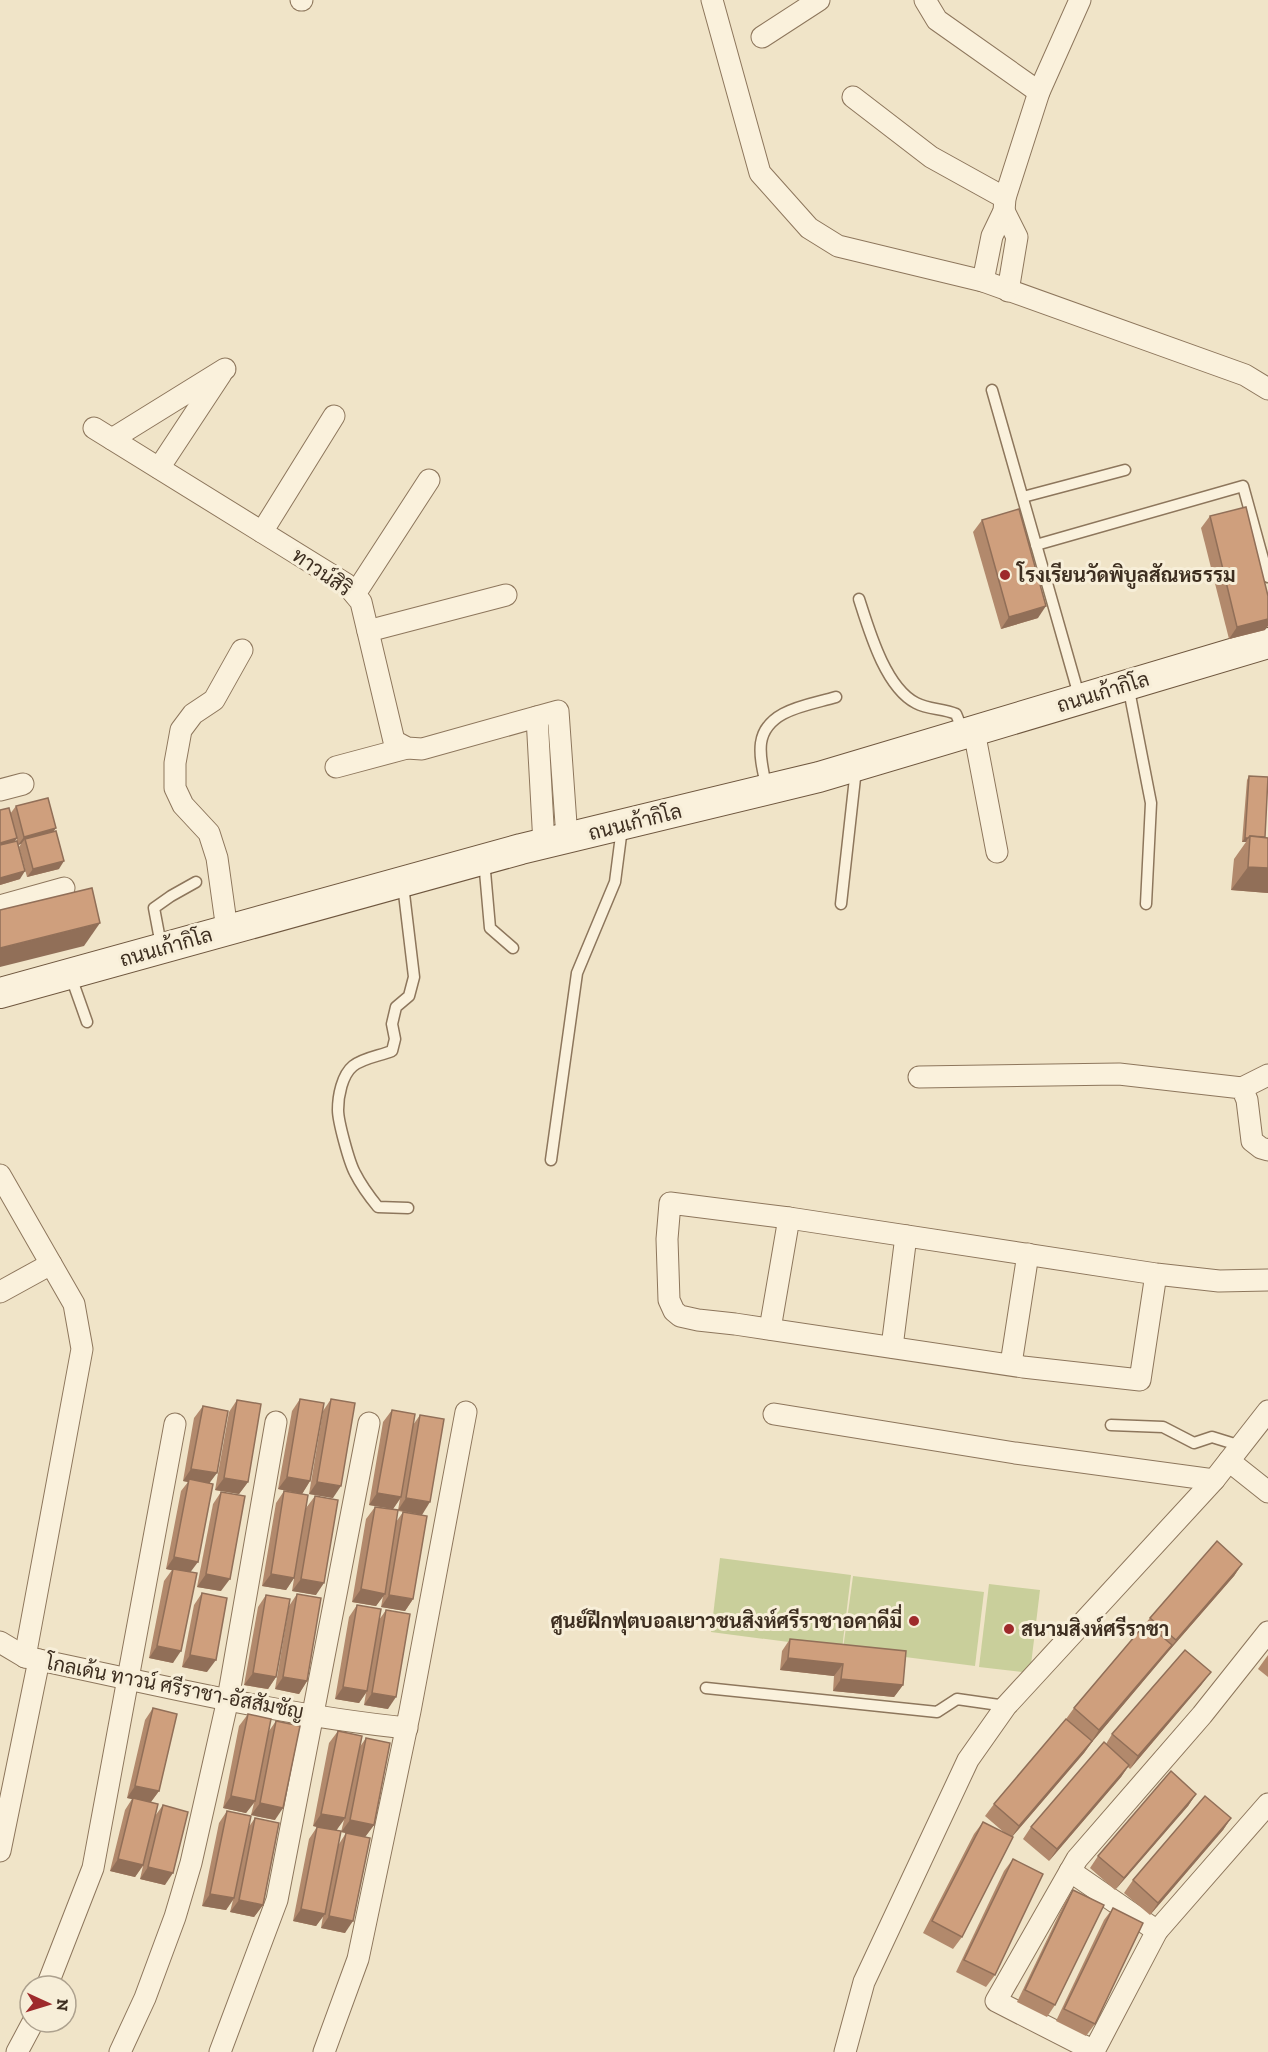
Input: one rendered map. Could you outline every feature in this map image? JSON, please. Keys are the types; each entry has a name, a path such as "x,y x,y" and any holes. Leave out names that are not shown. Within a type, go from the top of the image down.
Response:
{"main road":[{"name":"ถนนเก้ากิโล","path":"0,993 483,860 856,766 1268,643"}],"street":[{"path":"712,0 760,172 809,228 838,246 983,281 1245,375 1268,389"},
{"path":"925,0 937,20 1039,92"},
{"path":"937,20 945,0"},
{"path":"983,281 992,236 1005,204 1039,92 1080,0"},
{"path":"762,37 810,2"},
{"path":"853,98 931,157 1005,204 1017,237 1008,291"},
{"name":"ทาวน์สิริ","path":"159,468 225,369 103,434 346,584 362,602 394,741 406,748"},
{"path":"262,532 334,416"},
{"path":"355,594 429,480"},
{"path":"368,632 506,595"},
{"path":"227,930 217,858 208,833 183,805 179,796 176,788 175,763 181,730 193,714 214,700 242,650"},
{"path":"336,767 406,748 422,749 558,711 555,841"},
{"path":"537,717 555,841"},
{"path":"969,732 997,852"},
{"path":"0,790 23,784"},
{"path":"0,906 64,888"},
{"path":"919,1077 1119,1074 1242,1088 1268,1076"},
{"path":"1242,1088 1248,1100 1252,1141 1268,1150"},
{"path":"0,1175 74,1304 82,1349 0,1851"},
{"path":"1156,1274 1140,1380 698,1320 680,1316 674,1311 669,1300 667,1239 670,1203 789,1218 1156,1274 1220,1281 1268,1280"},
{"path":"770,1329 789,1218"},
{"path":"892,1347 906,1236"},
{"path":"1011,1364 1028,1254"},
{"path":"0,1292 51,1264"},
{"path":"1220,1281 1268,1296"},
{"path":"845,2052 864,1982 968,1760 1006,1706 1214,1480 1268,1411"},
{"path":"324,2052 358,1959 406,1728 466,1412"},
{"path":"774,1414 1015,1453 1214,1480"},
{"path":"120,2052 145,1998 175,1917 191,1863 228,1699 276,1422"},
{"path":"220,2052 277,1900 369,1423"},
{"path":"52,1974 93,1868 176,1424"},
{"path":"1235,1454 1268,1492"},
{"path":"1268,1632 1202,1714 1077,1858 996,2001 1094,2051 1157,1931 1268,1804"},
{"name":"โกลเด้น ทาวน์ ศรีราชา-อัสสัมชัญ","path":"0,1642 32,1658 354,1723 406,1728"},
{"path":"1070,1871 1157,1931"},
{"path":"18,2052 27,2034"}],"lane":[{"path":"992,390 1080,699"},
{"path":"1023,497 1125,470"},
{"path":"1036,545 1243,486 1268,577"},
{"path":"859,599 871,639 893,681 915,703 930,709 957,714 969,732"},
{"path":"1128,685 1151,803 1146,904"},
{"path":"767,789 761,758 761,741 770,723 782,713 836,697"},
{"path":"841,904 856,766"},
{"path":"551,1160 577,973 615,882 622,825"},
{"path":"483,860 490,928 513,948"},
{"path":"162,948 154,908 196,882"},
{"path":"403,882 414,977 409,996 396,1007 392,1024 395,1039 392,1051 363,1060 352,1067 343,1084 338,1111 353,1170 364,1190 378,1207 408,1208"},
{"path":"70,974 87,1022"},
{"path":"1111,1425 1163,1427 1194,1443 1212,1437 1235,1454"},
{"path":"705,1688 937,1712 957,1699 1006,1706"}],"green space":[{"path":"720,1558 851,1575 842,1649 711,1632"},
{"name":"ศูนย์ฝีกฟุตบอลเยาวชนสิงห์ศรีราชาอคาดีมี่","path":"853,1576 984,1592 975,1666 843,1649"},
{"name":"สนามสิงห์ศรีราชา","path":"989,1584 1040,1590 1030,1673 979,1667"}],"building":[{"path":"1246,507 1268,596 1268,619 1237,627 1210,516"},
{"name":"โรงเรียนวัดพิบูลสัณหธรรม","path":"1019,509 1046,606 1009,617 982,520"},
{"path":"1249,776 1268,777 1265,837 1245,838"},
{"path":"48,798 56,828 24,837 16,806"},
{"path":"9,808 17,838 0,843 0,810"},
{"path":"56,831 64,861 33,869 25,839"},
{"path":"1250,836 1268,838 1268,868 1248,867"},
{"path":"17,841 25,871 0,878 0,845"},
{"path":"92,888 100,923 0,948 0,910"},
{"path":"300,1399 324,1403 310,1481 287,1477"},
{"path":"331,1399 355,1403 341,1486 317,1482"},
{"path":"237,1400 261,1404 248,1482 224,1478"},
{"path":"203,1406 228,1411 217,1473 191,1469"},
{"path":"392,1410 415,1414 401,1497 377,1493"},
{"path":"420,1415 444,1419 430,1502 406,1498"},
{"path":"189,1479 213,1484 198,1562 174,1557"},
{"path":"284,1491 308,1495 294,1578 271,1574"},
{"path":"221,1492 245,1496 230,1579 206,1574"},
{"path":"315,1496 338,1500 324,1583 301,1579"},
{"path":"375,1507 398,1510 385,1594 361,1589"},
{"path":"403,1512 427,1516 413,1599 389,1595"},
{"path":"1217,1541 1242,1564 1176,1640 1150,1618"},
{"path":"173,1569 197,1573 181,1651 157,1646"},
{"path":"202,1593 227,1598 216,1660 190,1655"},
{"path":"297,1594 321,1598 307,1681 283,1677"},
{"path":"266,1595 290,1599 276,1677 253,1673"},
{"path":"357,1605 381,1609 367,1691 343,1687"},
{"path":"386,1610 410,1614 396,1697 372,1693"},
{"path":"1146,1623 1172,1645 1099,1730 1074,1708"},
{"path":"790,1639 906,1651 903,1685 841,1679 843,1664 788,1658"},
{"path":"1185,1650 1211,1672 1138,1756 1112,1734"},
{"path":"153,1708 177,1714 159,1791 135,1786"},
{"path":"248,1714 271,1719 255,1801 231,1796"},
{"path":"1066,1719 1092,1741 1019,1826 994,1804"},
{"path":"276,1721 300,1726 283,1808 260,1803"},
{"path":"338,1731 362,1736 345,1818 321,1814"},
{"path":"366,1738 390,1743 374,1825 350,1820"},
{"path":"1104,1742 1129,1765 1057,1849 1031,1827"},
{"path":"1171,1771 1196,1794 1124,1878 1098,1856"},
{"path":"1205,1796 1231,1818 1158,1903 1133,1880"},
{"path":"133,1798 158,1804 143,1865 118,1859"},
{"path":"163,1805 188,1812 173,1873 148,1867"},
{"path":"227,1811 251,1816 234,1898 210,1894"},
{"path":"255,1818 279,1823 263,1905 239,1900"},
{"path":"983,1822 1013,1837 962,1937 932,1921"},
{"path":"317,1827 341,1831 325,1914 301,1909"},
{"path":"346,1833 370,1838 353,1921 329,1916"},
{"path":"1013,1859 1043,1874 995,1975 964,1960"},
{"path":"1073,1890 1104,1905 1055,2005 1025,1990"},
{"path":"1113,1908 1143,1923 1095,2024 1064,2009"}],"place":[{"name":"โรงเรียนวัดพิบูลสัณหธรรม","path":"1005,575"},
{"name":"ศูนย์ฝีกฟุตบอลเยาวชนสิงห์ศรีราชาอคาดีมี่","path":"914,1621"},
{"name":"สนามสิงห์ศรีราชา","path":"1009,1629"}]}
